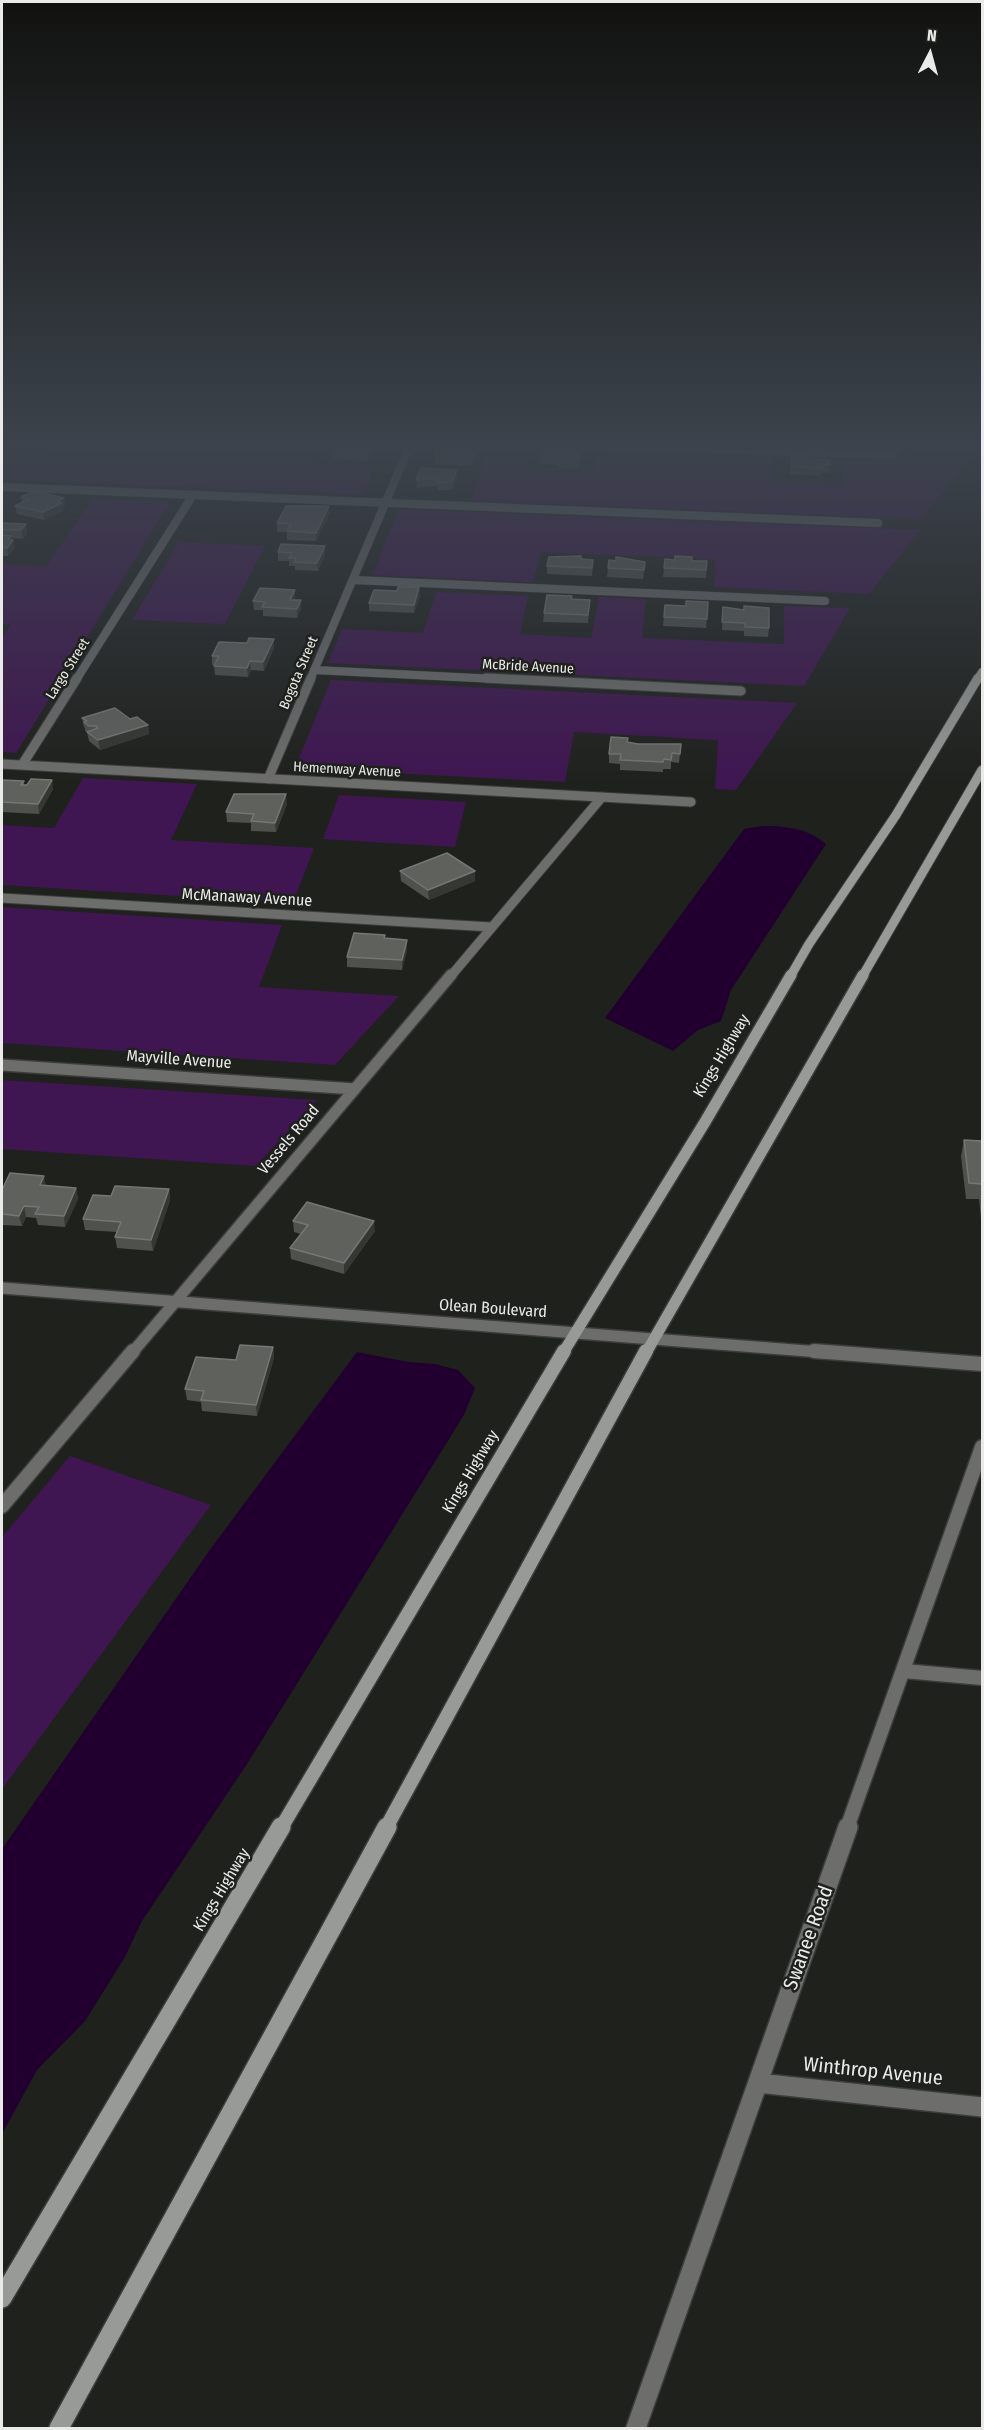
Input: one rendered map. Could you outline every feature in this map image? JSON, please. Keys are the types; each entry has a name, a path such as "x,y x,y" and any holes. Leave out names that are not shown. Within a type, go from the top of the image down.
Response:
{"main road":[{"name":"Kings Highway","path":"2,2298 575,1332 698,1132 809,944 896,815 982,672"},
{"path":"59,2428 653,1339 982,770"}],"street":[{"name":"Largo Street","path":"22,765 154,558"},
{"name":"Bogota Street","path":"268,779 362,558"},
{"path":"353,580 825,601"},
{"name":"McBride Avenue","path":"314,670 741,691"},
{"name":"Hemenway Avenue","path":"2,764 691,802"},
{"name":"Vessels Road","path":"2,1506 602,797"},
{"name":"McManaway Avenue","path":"2,898 492,927"},
{"name":"Mayville Avenue","path":"2,1065 355,1089"},
{"name":"Olean Boulevard","path":"2,1288 982,1364"},
{"name":"Swanee Road","path":"636,2428 982,1447"},
{"path":"904,1671 982,1678"},
{"name":"Winthrop Avenue","path":"758,2082 982,2107"}],"shaded area":[{"path":"51,558 135,558 16,753 2,752 2,638 11,625 2,624 2,564 46,566"},
{"path":"169,558 259,558 225,624 132,620"},
{"path":"380,558 539,558 533,582 373,575"},
{"path":"700,558 897,558 869,594 714,587 715,559"},
{"path":"436,592 528,596 520,634 591,638 599,597 646,599 642,638 784,644 784,606 850,608 804,686 328,663 342,629 423,633"},
{"path":"331,680 797,703 736,790 715,789 718,740 574,732 565,782 295,768"},
{"path":"83,778 197,784 171,840 314,848 293,903 2,885 2,825 54,828"},
{"path":"339,795 466,802 455,847 323,839"},
{"path":"762,826 804,831 826,844 731,990 721,1021 698,1030 673,1051 605,1018 744,829"},
{"path":"2,907 282,925 259,987 399,996 335,1065 2,1043"},
{"path":"2,1080 317,1100 256,1166 2,1149"},
{"path":"357,1352 408,1362 435,1364 458,1370 475,1388 464,1415 247,1764 142,1921 125,1957 85,2021 37,2070 2,2134 2,1849 209,1551"},
{"path":"70,1456 211,1505 2,1789 2,1537"}],"building":[{"path":"296,558 319,558 317,563 294,562"},
{"path":"549,558 593,560 592,568 547,566"},
{"path":"616,558 624,558 645,562 644,570 608,568 609,560 616,561"},
{"path":"692,558 692,561 707,561 706,570 664,568 665,559"},
{"path":"398,587 419,587 414,605 369,603 374,590 397,591"},
{"path":"260,588 295,590 290,600 301,600 297,609 262,607 265,602 253,601"},
{"path":"547,595 572,596 571,599 590,600 588,615 544,613"},
{"path":"686,601 708,602 707,619 664,617 665,605 686,606"},
{"path":"744,606 769,608 769,628 745,627 745,623 722,622 723,607 744,610"},
{"path":"249,638 274,639 263,662 250,661 247,668 214,666 219,656 212,656 219,642 247,643"},
{"path":"115,708 130,719 137,717 148,725 98,740 87,732 98,728 89,726 82,718"},
{"path":"611,737 628,738 627,742 638,744 681,744 680,754 672,753 671,760 664,759 663,762 620,760 621,754 609,754"},
{"path":"31,779 52,780 38,804 2,802 2,780 24,781 21,785 27,785"},
{"path":"234,794 286,794 275,823 251,821 254,814 226,812"},
{"path":"447,853 475,871 428,890 400,871"},
{"path":"354,933 385,935 384,938 407,940 402,960 347,957"},
{"path":"964,1140 982,1141 982,1184 969,1183"},
{"path":"10,1173 44,1176 40,1185 76,1188 64,1216 35,1214 39,1207 24,1206 19,1216 2,1214 2,1190"},
{"path":"115,1186 169,1189 151,1240 115,1237 121,1222 83,1219 93,1195 111,1196"},
{"path":"307,1202 374,1221 344,1263 290,1248 308,1225 293,1221"},
{"path":"240,1345 273,1347 256,1405 201,1400 204,1391 185,1389 196,1357 236,1360"}]}
